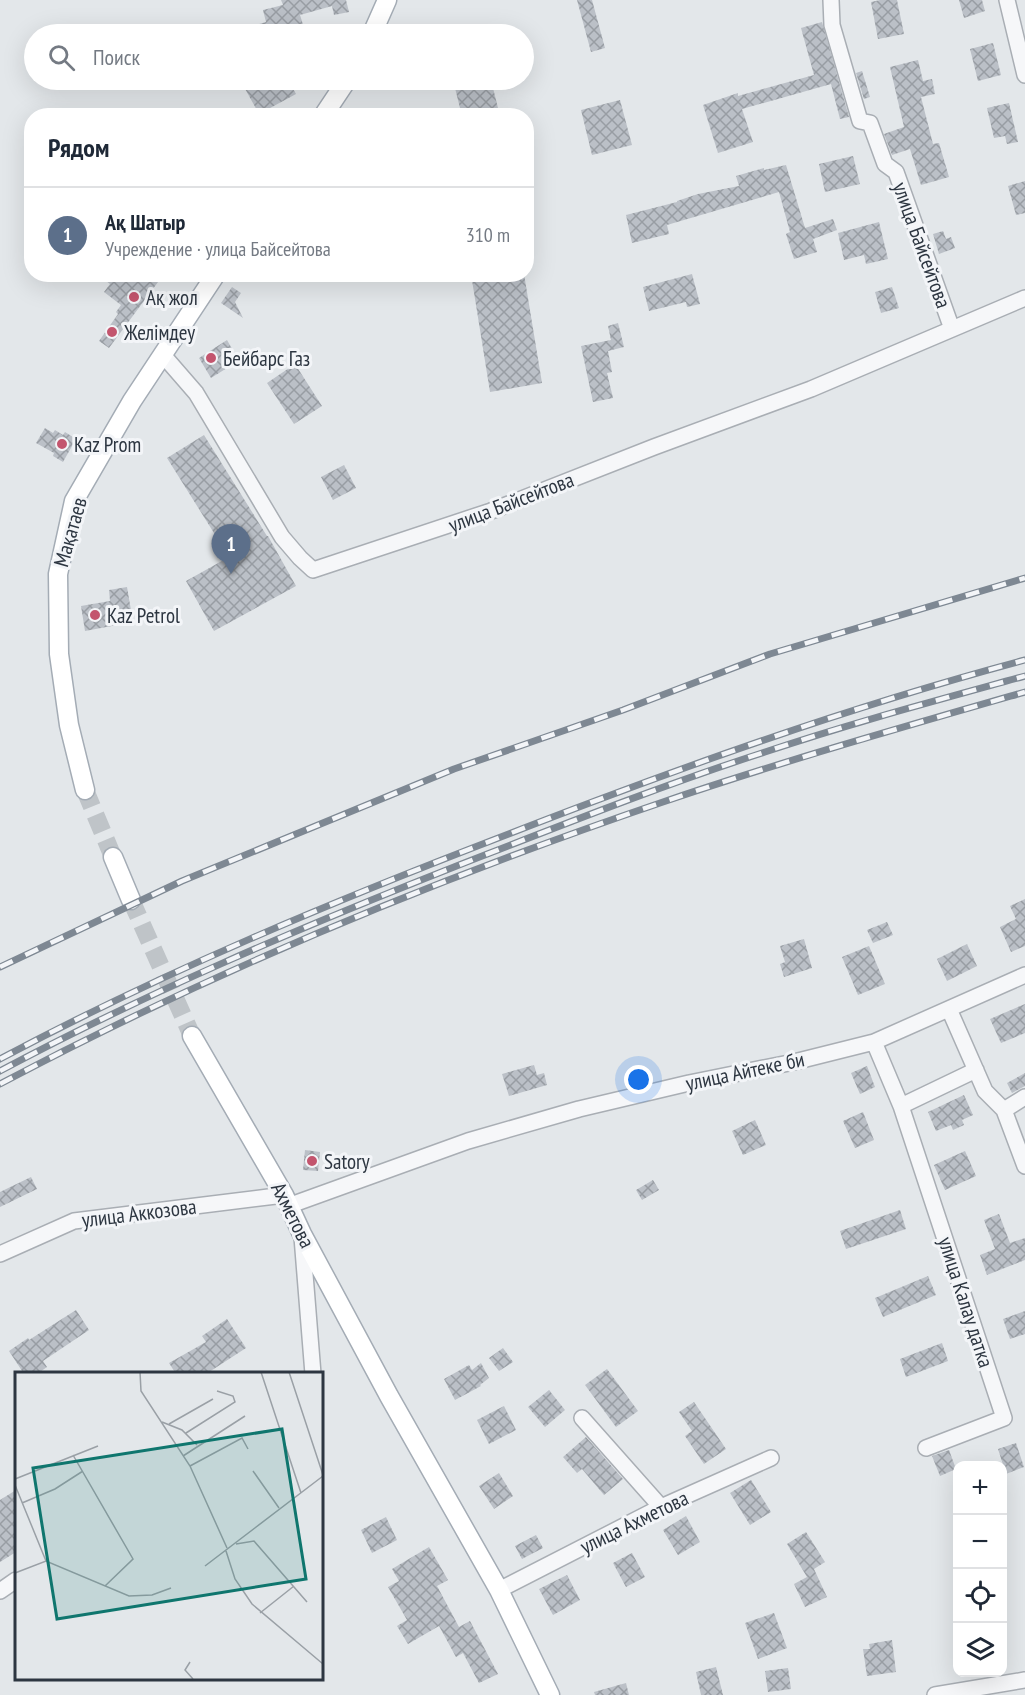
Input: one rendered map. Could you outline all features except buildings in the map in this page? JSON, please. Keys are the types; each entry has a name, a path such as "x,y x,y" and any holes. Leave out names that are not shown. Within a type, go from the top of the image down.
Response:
{"main road":[{"path":"376,24 387,0"},
{"path":"328,108 340,90"},
{"name":"Мақатаев","path":"85,790 69,725 59,654 58,574 74,501 132,401 211,282"},
{"path":"113,857 131,900"},
{"name":"Ахметова","path":"192,1036 286,1200 389,1396 499,1590"},
{"path":"499,1590 550,1695"}],"street":[{"name":"улица Байсейтова","path":"831,0 832,25 860,121 870,123 885,164 896,172 952,329"},
{"path":"1007,0 1025,75"},
{"name":"улица Байсейтова","path":"163,355 196,393 282,537 313,570 492,511 654,447 811,389 1025,298"},
{"name":"улица Айтеке би","path":"286,1200 468,1141 579,1109 874,1042 1025,975"},
{"path":"949,1009 985,1091 1004,1110 1025,1166"},
{"name":"улица Калау датка","path":"874,1042 901,1106 1004,1418 926,1448"},
{"path":"901,1106 976,1070"},
{"path":"1004,1110 1025,1097"},
{"name":"улица Аккозова","path":"0,1254 74,1221 286,1200"},
{"path":"302,1234 313,1372"},
{"path":"582,1418 661,1507"},
{"name":"улица Ахметова","path":"499,1590 661,1507 771,1458"},
{"path":"0,1591 15,1581"},
{"path":"935,1695 1025,1680"}],"tunnel":[{"path":"85,790 113,857"},
{"path":"131,900 192,1036"}],"railway":[{"path":"0,967 182,881 454,769 623,710 770,654 1025,578"},
{"path":"0,1059 186,967 442,860 634,786 763,740 893,698 1025,660"},
{"path":"0,1071 167,988 281,938 570,822 797,741 1025,676"},
{"path":"0,1084 242,966 407,896 575,833 750,773 1025,692"}],"place":[{"name":"Ақ жол","path":"134,297"},
{"name":"Желімдеу","path":"112,332"},
{"name":"Бейбарс Газ","path":"211,358"},
{"name":"Kaz Prom","path":"62,444"},
{"name":"Ақ Шатыр","path":"231,574"},
{"name":"Kaz Petrol","path":"95,615"},
{"name":"Satory","path":"312,1161"}]}
